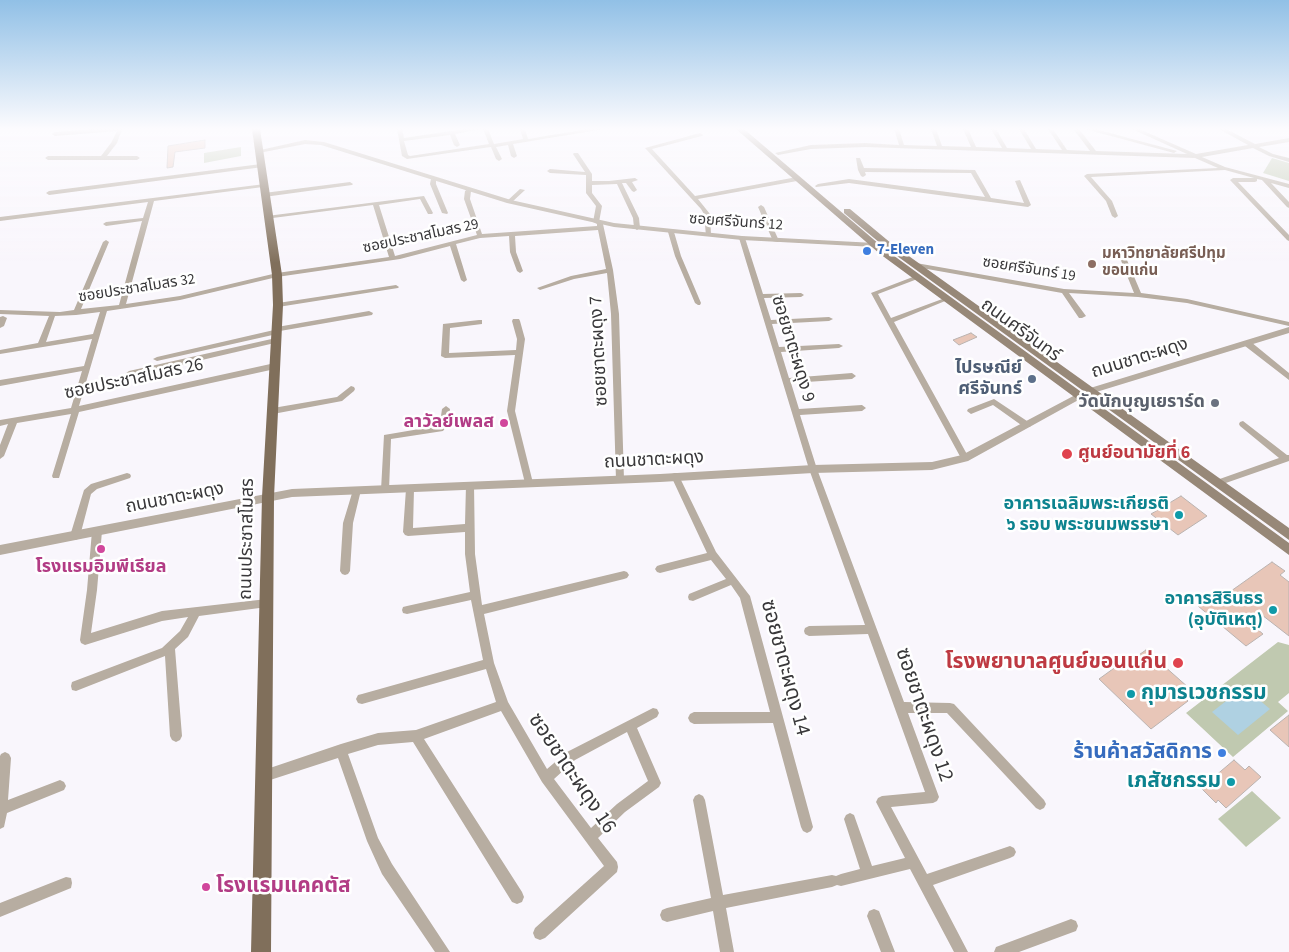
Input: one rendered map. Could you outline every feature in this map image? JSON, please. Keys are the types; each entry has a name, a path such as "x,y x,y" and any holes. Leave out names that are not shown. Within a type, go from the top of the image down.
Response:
{"main road":[{"name":"ถนนประชาสโมสร","path":"261,952 268,497 278,305 277,276 262,173"},
{"name":"ถนนศรีจันทร์","path":"791,173 875,245 1080,396 1217,483 1289,535"},
{"name":"ถนนศรีจันทร์","path":"803,173 887,244 1090,391 1289,550"},
{"path":"875,245 887,244"},
{"name":"ถนนชาตะผดุง","path":"1080,396 1090,391"}],"street":[{"path":"49,193 203,173"},
{"name":"ซอยศรีจันทร์ 12","path":"414,173 508,202 599,224 776,241 875,245"},
{"path":"582,173 589,174 589,183 618,183 632,180 634,190"},
{"path":"672,173 707,214 708,235"},
{"path":"862,173 864,183"},
{"path":"974,173 988,200"},
{"path":"1114,216 1108,201 1087,176 1138,173"},
{"path":"1242,173 1289,186"},
{"path":"695,198 798,179"},
{"path":"434,180 432,184 445,213"},
{"path":"1289,206 1264,180 1233,180 1289,239"},
{"path":"818,186 849,181 1028,205 1018,181"},
{"name":"ซอยชาตะผดุง 7","path":"589,183 589,193 599,206 599,224 610,270 614,314 620,480"},
{"path":"618,183 636,218 637,228"},
{"path":"264,196 350,184"},
{"path":"0,220 263,185"},
{"path":"458,188 466,206"},
{"path":"508,202 522,190"},
{"path":"468,191 467,199 480,236"},
{"path":"268,218 422,197 430,213"},
{"path":"122,307 151,200"},
{"path":"375,203 393,258"},
{"path":"761,207 776,241"},
{"path":"106,224 146,219"},
{"name":"ซอยประชาสโมสร 29","path":"277,276 393,258 480,236 599,224"},
{"path":"671,232 678,256 698,303"},
{"path":"512,234 513,252 520,271"},
{"name":"ซอยชาตะผดุง 9","path":"742,238 813,469"},
{"path":"76,313 106,242"},
{"path":"452,243 464,280"},
{"path":"1121,253 1138,295"},
{"name":"ซอยศรีจันทร์ 19","path":"916,265 1064,291 1138,295 1203,304 1288,329"},
{"path":"540,288 573,277 610,270"},
{"name":"ซอยประชาสโมสร 32","path":"2,316 76,313 122,307 180,298 277,276"},
{"path":"918,277 874,292 966,458"},
{"path":"278,305 396,288"},
{"path":"1064,291 1082,316"},
{"path":"761,296 801,295"},
{"path":"890,321 947,299"},
{"path":"56,476 104,311"},
{"path":"129,374 277,334 369,312"},
{"path":"0,326 2,316"},
{"path":"41,345 52,318"},
{"path":"768,322 829,319"},
{"path":"516,320 521,339 511,411 529,483"},
{"path":"478,322 446,326 445,356 519,352"},
{"name":"ถนนชาตะผดุง","path":"1090,391 1248,344 1288,329"},
{"path":"157,359 277,334"},
{"path":"0,352 97,336"},
{"path":"1248,344 1289,377"},
{"path":"777,350 839,346"},
{"name":"ซอยประชาสโมสร 26","path":"0,423 75,410 275,366"},
{"path":"0,383 87,368"},
{"path":"786,380 852,376"},
{"path":"273,411 339,399 351,390"},
{"name":"ถนนชาตะผดุง","path":"0,550 268,497 357,490 620,480 813,469 932,466 966,458 1080,396"},
{"path":"972,411 994,402 1027,426"},
{"path":"795,412 862,408"},
{"path":"385,490 387,437 437,430 444,424 446,409"},
{"path":"0,456 14,421"},
{"path":"1243,424 1288,459"},
{"path":"1217,483 1288,459"},
{"name":"ซอยชาตะผดุง 12","path":"813,469 933,797 882,802 961,952"},
{"path":"75,536 86,492 94,486 127,476"},
{"name":"ซอยชาตะผดุง 14","path":"675,476 713,556 745,596 807,828"},
{"name":"ซอยชาตะผดุง 16","path":"470,485 469,528 478,611 489,663 504,705 546,778 612,867 540,933"},
{"path":"410,489 408,532 469,528"},
{"path":"345,571 348,523 357,490"},
{"path":"96,531 92,590 85,640 162,616 266,603"},
{"path":"660,569 713,556"},
{"path":"478,611 624,575"},
{"path":"693,597 733,580"},
{"path":"407,610 476,595"},
{"path":"76,686 166,651 184,634 196,612"},
{"path":"809,631 872,629"},
{"path":"170,647 176,736"},
{"path":"362,699 489,663"},
{"path":"264,776 378,738 416,736 504,705"},
{"path":"900,707 950,708 1040,804"},
{"path":"546,778 571,756 653,713"},
{"path":"694,718 778,717"},
{"path":"590,837 621,808 655,783 630,725"},
{"path":"416,736 517,897"},
{"path":"341,750 373,841 387,869 441,951"},
{"path":"0,823 5,758"},
{"path":"1,809 60,786"},
{"path":"699,800 727,952"},
{"path":"850,819 868,873"},
{"path":"924,882 1010,852"},
{"path":"667,915 913,862"},
{"path":"0,910 66,883"},
{"path":"874,916 888,952"},
{"path":"1001,952 1071,926"}],"green space":[{"path":"1264,173 1289,173 1289,181"},
{"path":"1278,642 1289,645 1289,693 1278,702 1288,711 1233,757 1186,713"},
{"path":"1252,791 1281,818 1246,847 1218,819"}],"water":[{"path":"1244,687 1270,709 1238,735 1212,712"}],"building":[{"path":"971,333 977,337 959,345 953,340"},
{"name":"อาคารเฉลิมพระเกียรติ ๖ รอบ พระชนมพรรษา","path":"1181,496 1207,516 1178,535 1151,514"},
{"path":"1272,562 1285,571 1280,575 1289,582 1289,636 1262,615 1250,623 1263,634 1246,646 1198,606 1219,592 1224,596"},
{"path":"1146,650 1189,688 1181,694 1188,701 1151,729 1099,679 1117,666 1120,668"},
{"path":"1289,715 1289,747 1270,730"},
{"name":"เภสัชกรรม","path":"1234,760 1245,770 1249,766 1261,777 1226,808 1218,800 1216,803 1201,788"}],"place":[{"name":"7-Eleven","path":"867,251"},
{"name":"มหาวิทยาลัยศรีปทุม ขอนแก่น","path":"1092,264"},
{"name":"ไปรษณีย์ ศรีจันทร์","path":"1032,379"},
{"name":"วัดนักบุญเยราร์ด","path":"1215,403"},
{"name":"ลาวัลย์เพลส","path":"504,423"},
{"name":"ศูนย์อนามัยที่ 6","path":"1067,454"},
{"name":"อาคารเฉลิมพระเกียรติ ๖ รอบ พระชนมพรรษา","path":"1179,515"},
{"name":"โรงแรมอิมพีเรียล","path":"101,549"},
{"name":"อาคารสิรินธร (อุบัติเหตุ)","path":"1273,610"},
{"name":"โรงพยาบาลศูนย์ขอนแก่น","path":"1178,663"},
{"name":"กุมารเวชกรรม","path":"1131,694"},
{"name":"ร้านค้าสวัสดิการ","path":"1222,753"},
{"name":"เภสัชกรรม","path":"1231,782"},
{"name":"โรงแรมแคคตัส","path":"206,887"}]}
